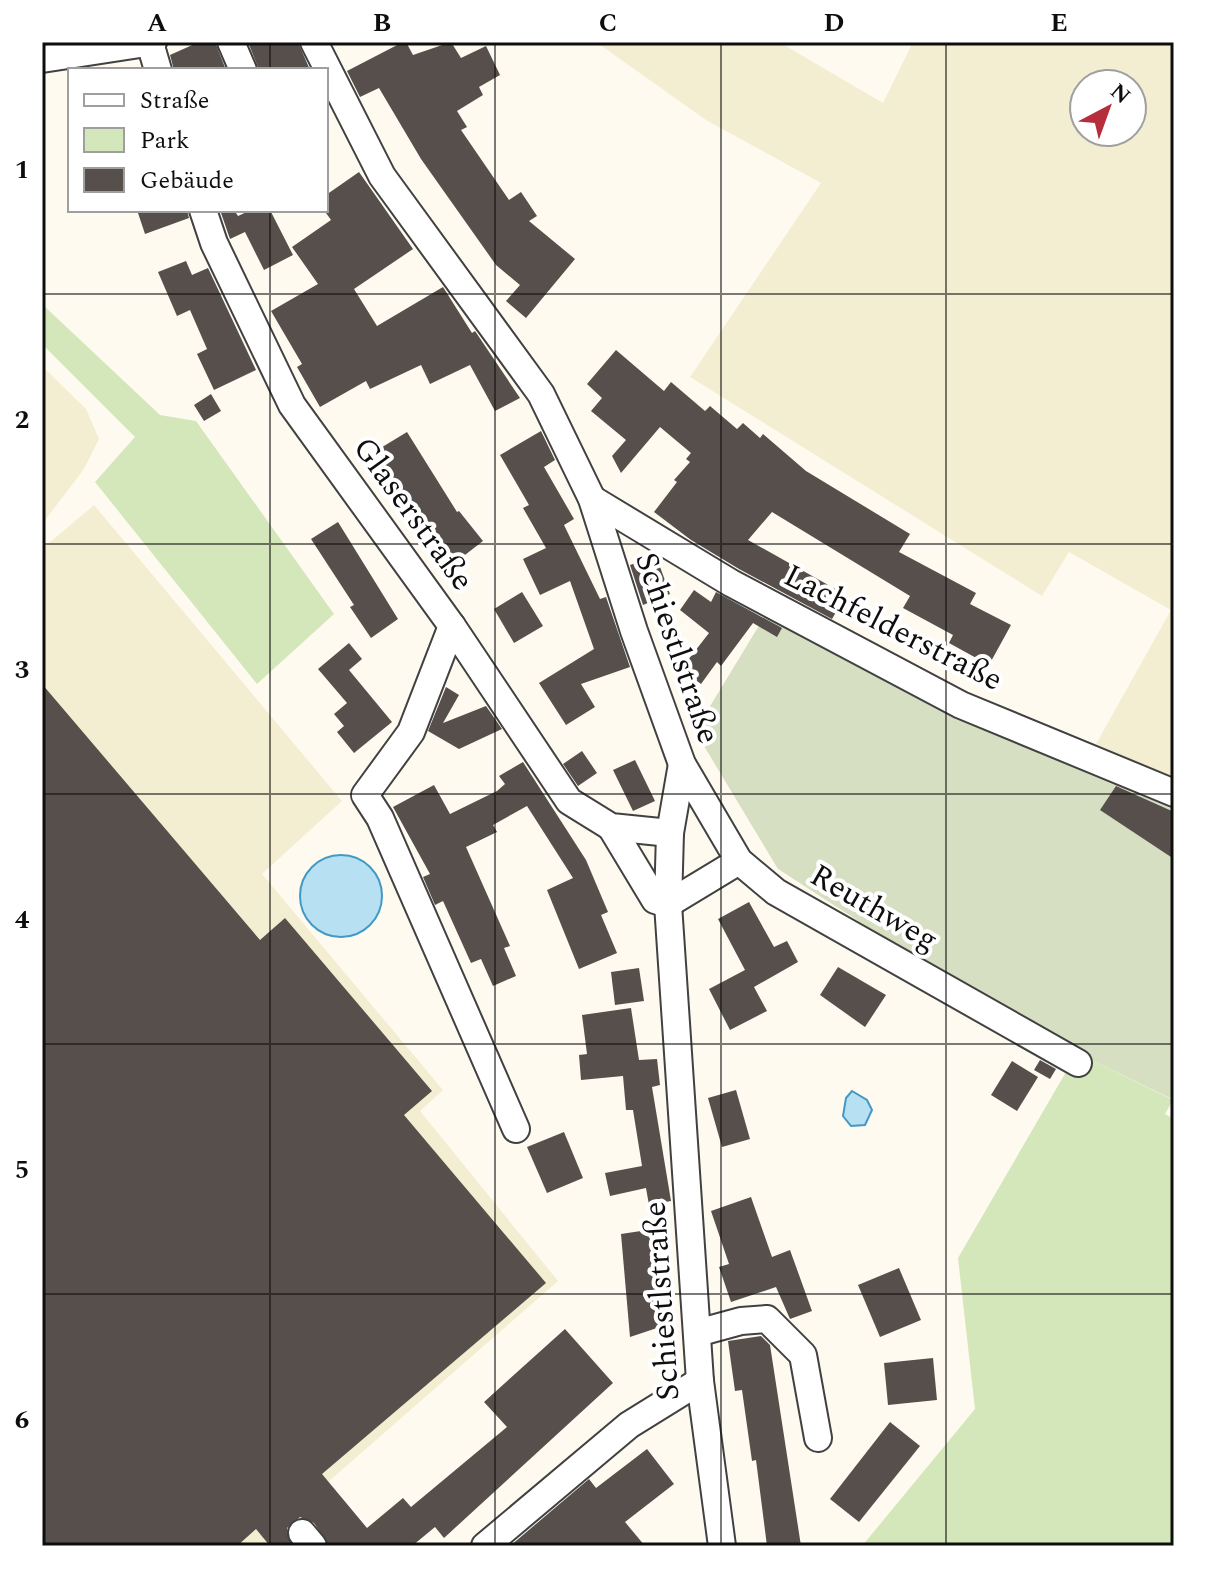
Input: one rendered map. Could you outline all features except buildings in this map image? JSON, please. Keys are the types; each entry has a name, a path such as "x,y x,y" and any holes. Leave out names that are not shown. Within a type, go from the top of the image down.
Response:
{"street":[{"path":"231,42 242,68"},
{"name":"Schiestlstraße","path":"314,42 327,68"},
{"path":"42,59 119,44 151,43 157,68"},
{"name":"Schiestlstraße","path":"328,70 382,176 541,394 592,499 682,764 670,833 668,904 700,1381 722,1546"},
{"name":"Glaserstraße","path":"204,212 214,243 292,405 452,626 569,801 611,827 670,833"},
{"name":"Lachfelderstraße","path":"592,499 731,583 961,705 1174,793"},
{"path":"452,626 411,732 365,795 380,818 516,1129"},
{"name":"Reuthweg","path":"682,764 739,861 776,892 1078,1063"},
{"name":"Glaserstraße","path":"611,827 655,900 668,904"},
{"path":"668,904 739,861"},
{"path":"697,1333 741,1321 767,1319 803,1355 818,1438"},
{"path":"485,1546 629,1425 700,1381"}],"shaded area":[{"path":"596,42 779,42 883,103 913,42 1174,42 1174,779 1096,744 1171,610 1069,552 1042,596 690,377 821,183 706,120"},
{"path":"42,366 86,409 99,439 84,469 42,524"},
{"path":"94,505 342,801 262,874 443,1090 420,1111 558,1281 296,1510 326,1546 42,1546 42,549"}],"green space":[{"path":"42,304 160,415 196,421 334,614 257,684 95,482 135,437 42,344"},
{"path":"769,609 1174,808 1174,1100 1077,1053 908,953 778,869 695,731"},
{"path":"1077,1053 1173,1100 1165,1114 1174,1119 1174,1546 862,1546 975,1409 958,1258"}],"water":[{"path":"341,855 357,858 370,867 379,880 382,896 379,912 370,925 357,934 341,937 325,934 312,925 303,912 300,896 303,880 312,867 325,858"},
{"path":"852,1091 867,1100 872,1110 865,1125 851,1126 843,1116 846,1098"}]}
